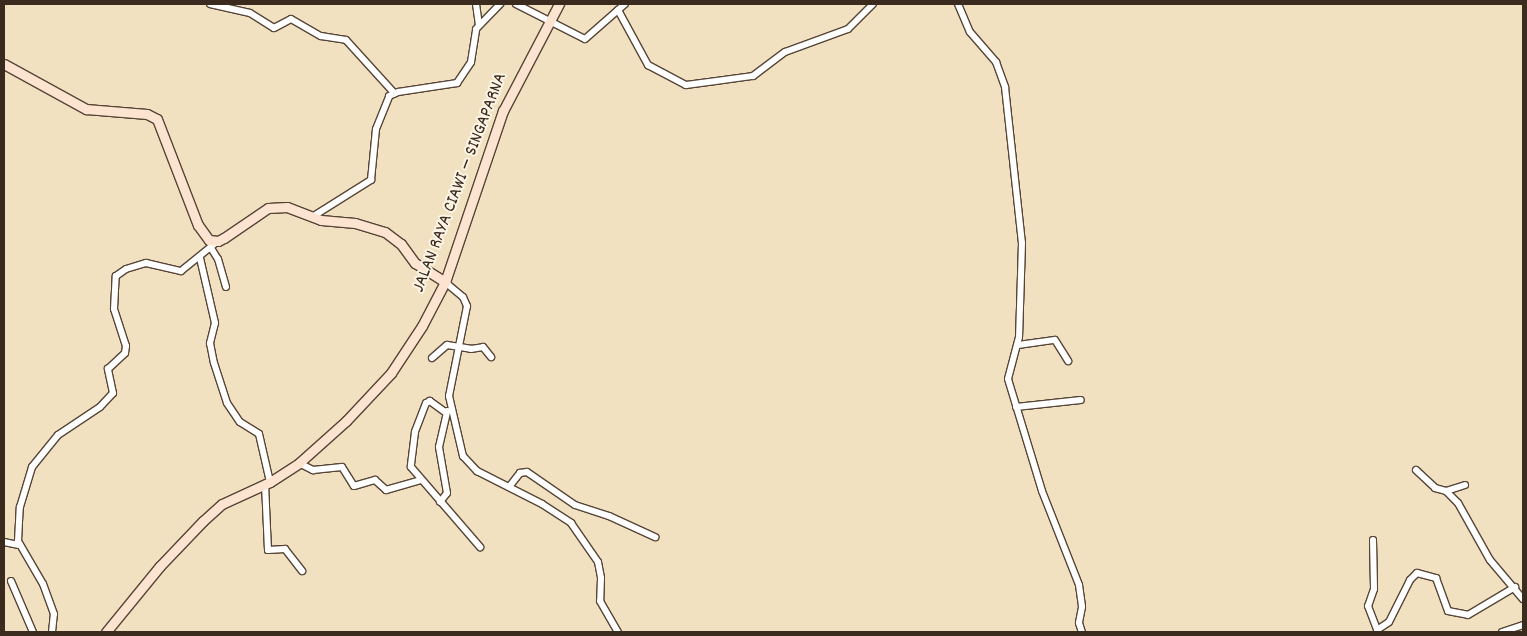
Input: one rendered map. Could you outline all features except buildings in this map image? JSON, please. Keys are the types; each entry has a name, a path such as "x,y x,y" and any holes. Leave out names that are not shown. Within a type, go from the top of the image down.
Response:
{"main road":[{"name":"JALAN RAYA CIAWI — SINGAPARNA","path":"106,632 160,566 219,506 267,483 299,463 346,421 391,373 422,326 445,282 500,118 559,4"},
{"path":"4,64 86,109 147,114 156,119 201,232 214,245 274,207 287,207 312,217 355,223 385,232 401,244 415,263 445,282"}],"street":[{"path":"210,4 250,13 275,28 291,19 322,36 346,40 394,93"},
{"path":"312,217 371,180 376,129 388,97 394,93 457,83 471,62 479,25 476,4"},
{"path":"479,25 500,4"},
{"path":"516,4 585,39 625,4"},
{"path":"618,10 648,65 686,85 753,76 785,52 848,29 872,4"},
{"path":"958,4 970,32 996,62 1010,112 1022,243 1018,345 1008,377 1042,491 1079,586 1082,608 1079,623 1082,632"},
{"path":"52,632 54,614 43,584 18,545 20,507 34,462 58,435 100,407 114,393 108,369 125,353 126,346 114,309 114,280 126,269 155,263 178,272 200,258 214,245 226,287"},
{"path":"200,258 215,323 210,344 213,361 227,403 240,422 259,434 267,483 268,550 285,549 302,571"},
{"path":"440,502 447,493 440,447 458,345 467,306 462,297 445,282"},
{"path":"1018,345 1055,340 1068,361"},
{"path":"432,358 444,346 458,345 468,349 483,347 491,357"},
{"path":"1016,407 1081,400"},
{"path":"480,547 410,467 415,432 424,408 430,401 448,410 467,463 561,516 584,539 599,566 602,608 618,632"},
{"path":"299,463 313,470 342,467 354,486 375,480 386,490 420,480"},
{"path":"1416,470 1435,488 1446,491 1458,503 1488,558 1523,599"},
{"path":"509,487 520,473 527,472 575,505 609,516 655,537"},
{"path":"1446,491 1466,485"},
{"path":"1373,540 1374,589 1368,606 1370,617 1376,620 1376,631"},
{"path":"4,542 18,545"},
{"path":"1376,631 1389,622 1410,580 1417,573 1435,577 1448,611 1468,615 1515,588"},
{"path":"11,581 33,632"},
{"path":"1502,632 1523,625"}]}
